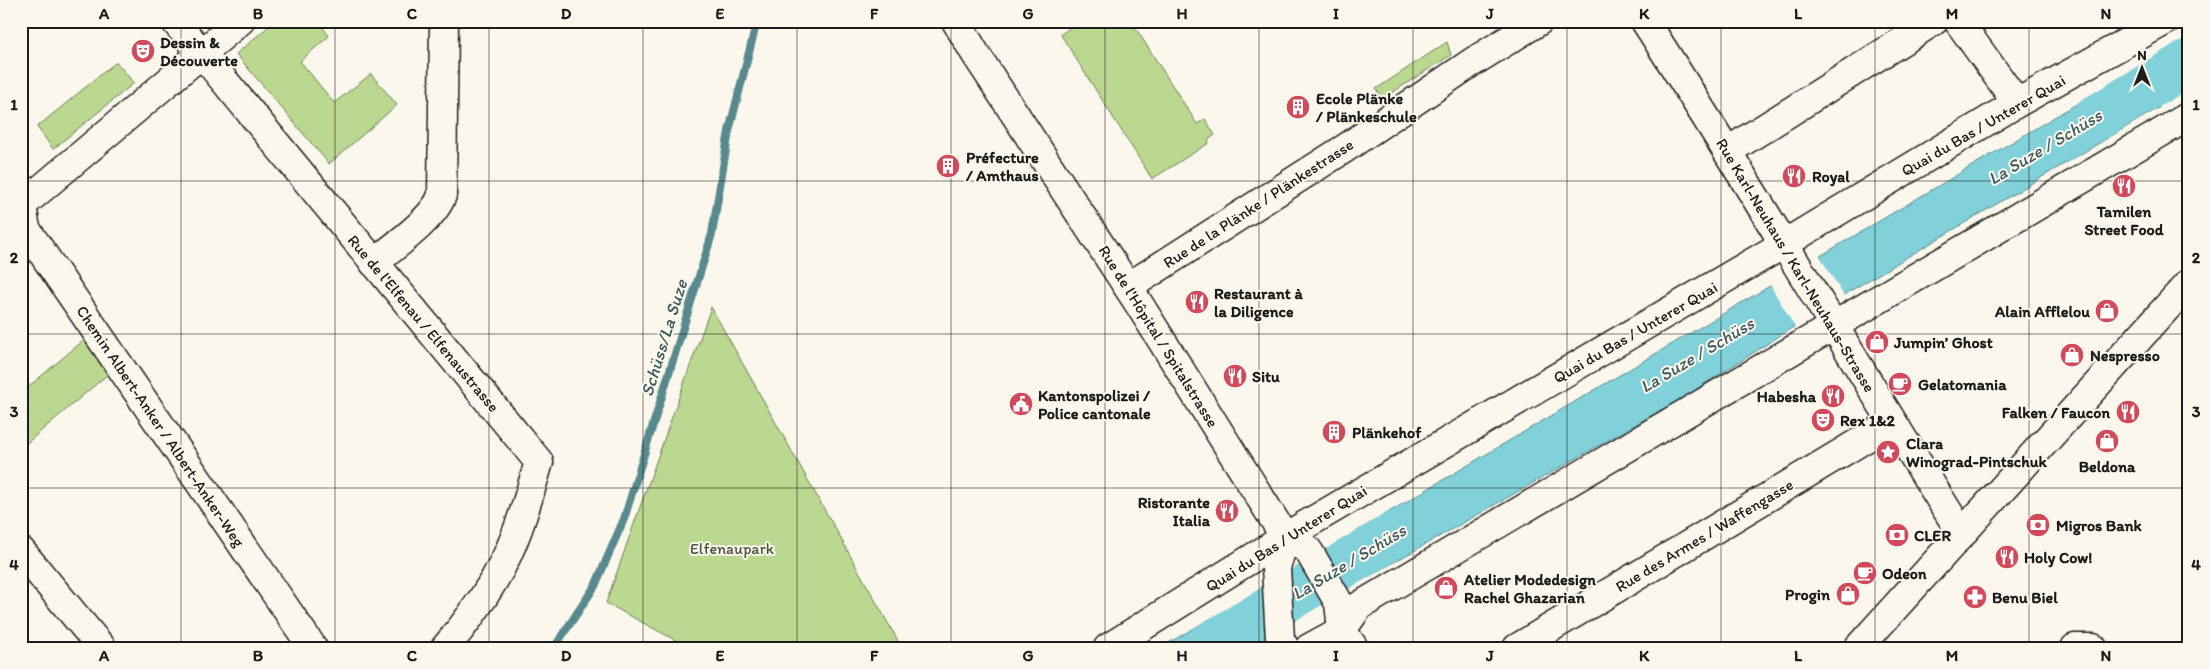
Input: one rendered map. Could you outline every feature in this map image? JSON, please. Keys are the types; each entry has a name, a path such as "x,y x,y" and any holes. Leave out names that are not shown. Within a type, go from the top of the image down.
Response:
{"street":[{"name":"Rue de l'Elfenau / Elfenaustrasse","path":"175,21 540,462 520,525 495,579 458,633 445,648"},
{"path":"22,203 240,21"},
{"path":"374,263 432,213 442,195 444,21"},
{"name":"Rue de l'Hôpital / Spitalstrasse","path":"956,21 975,54 1128,287 1285,537 1307,549 1311,554 1337,598 1348,639"},
{"name":"Rue de la Plänke / Plänkestrasse","path":"1128,287 1344,149 1471,63 1539,21"},
{"name":"Rue Karl-Neuhaus / Karl-Neuhaus-Strasse","path":"1644,21 1728,151 1891,422 1962,534"},
{"path":"1728,151 1934,21"},
{"path":"1958,21 2016,103"},
{"name":"Quai du Bas / Unterer Quai","path":"1108,648 1285,537 1791,255 2016,103 2165,21"},
{"path":"1309,648 1348,639 1359,606 1828,317 2189,116"},
{"name":"Chemin Albert-Anker / Albert-Anker-Weg","path":"22,203 26,229 313,648"},
{"path":"1858,648 2189,283"},
{"name":"Rue des Armes / Waffengasse","path":"1517,648 1891,422"},
{"path":"1282,640 1276,568 1285,537"},
{"path":"21,551 102,648"},
{"path":"2075,648 2093,648"}],"green space":[{"path":"275,21 318,21 329,36 300,61 334,103 371,74 397,105 329,164 236,54"},
{"path":"1080,21 1131,21 1197,124 1205,119 1215,135 1208,140 1209,143 1152,179 1061,35"},
{"path":"1447,42 1451,55 1382,99 1376,89"},
{"path":"115,63 134,83 53,149 37,127"},
{"name":"Elfenaupark","path":"711,307 902,648 674,648 677,641 606,603"},
{"path":"90,335 114,369 21,448 21,393"}],"water":[{"path":"2137,68 2160,107 1845,294 1689,394 1354,585 1330,547"},
{"path":"1213,617 1231,648 1160,648"}],"pier":[{"path":"2135,66 2139,66 2162,106 2161,109"},
{"path":"1819,255 1844,296 1796,329 1769,283"},
{"path":"1328,545 1356,588 1352,587"},
{"path":"1211,615 1215,615 1234,648 1231,648"}],"waterway":[{"name":"Schüss/La Suze","path":"554,648 595,586 624,519 712,234 729,131 757,21"},
{"name":"La Suze / Schüss","path":"2093,120 2189,62"},
{"name":"La Suze / Schüss","path":"1205,648 1396,534"}],"place":[{"name":"Dessin & Découverte","path":"143,51"},
{"name":"Ecole Plänke / Plänkeschule","path":"1298,107"},
{"name":"Préfecture / Amthaus","path":"948,166"},
{"name":"Royal","path":"1794,176"},
{"name":"Tamilen Street Food","path":"2124,186"},
{"name":"Restaurant à la Diligence","path":"1197,302"},
{"name":"Alain Afflelou","path":"2107,311"},
{"name":"Jumpin’ Ghost","path":"1877,342"},
{"name":"Nespresso","path":"2072,355"},
{"name":"Situ","path":"1235,376"},
{"name":"Gelatomania","path":"1900,384"},
{"name":"Habesha","path":"1833,396"},
{"name":"Kantonspolizei / Police cantonale","path":"1021,404"},
{"name":"Falken / Faucon","path":"2128,412"},
{"name":"Rex 1&2","path":"1823,420"},
{"name":"Plänkehof","path":"1334,432"},
{"name":"Beldona","path":"2107,441"},
{"name":"Clara Winograd-Pintschuk","path":"1888,452"},
{"name":"Ristorante Italia","path":"1227,511"},
{"name":"Migros Bank","path":"2038,525"},
{"name":"CLER","path":"1897,535"},
{"name":"Holy Cow!","path":"2007,557"},
{"name":"Odeon","path":"1865,573"},
{"name":"Atelier Modedesign Rachel Ghazarian","path":"1446,588"},
{"name":"Progin","path":"1848,594"},
{"name":"Benu Biel","path":"1975,597"}]}
